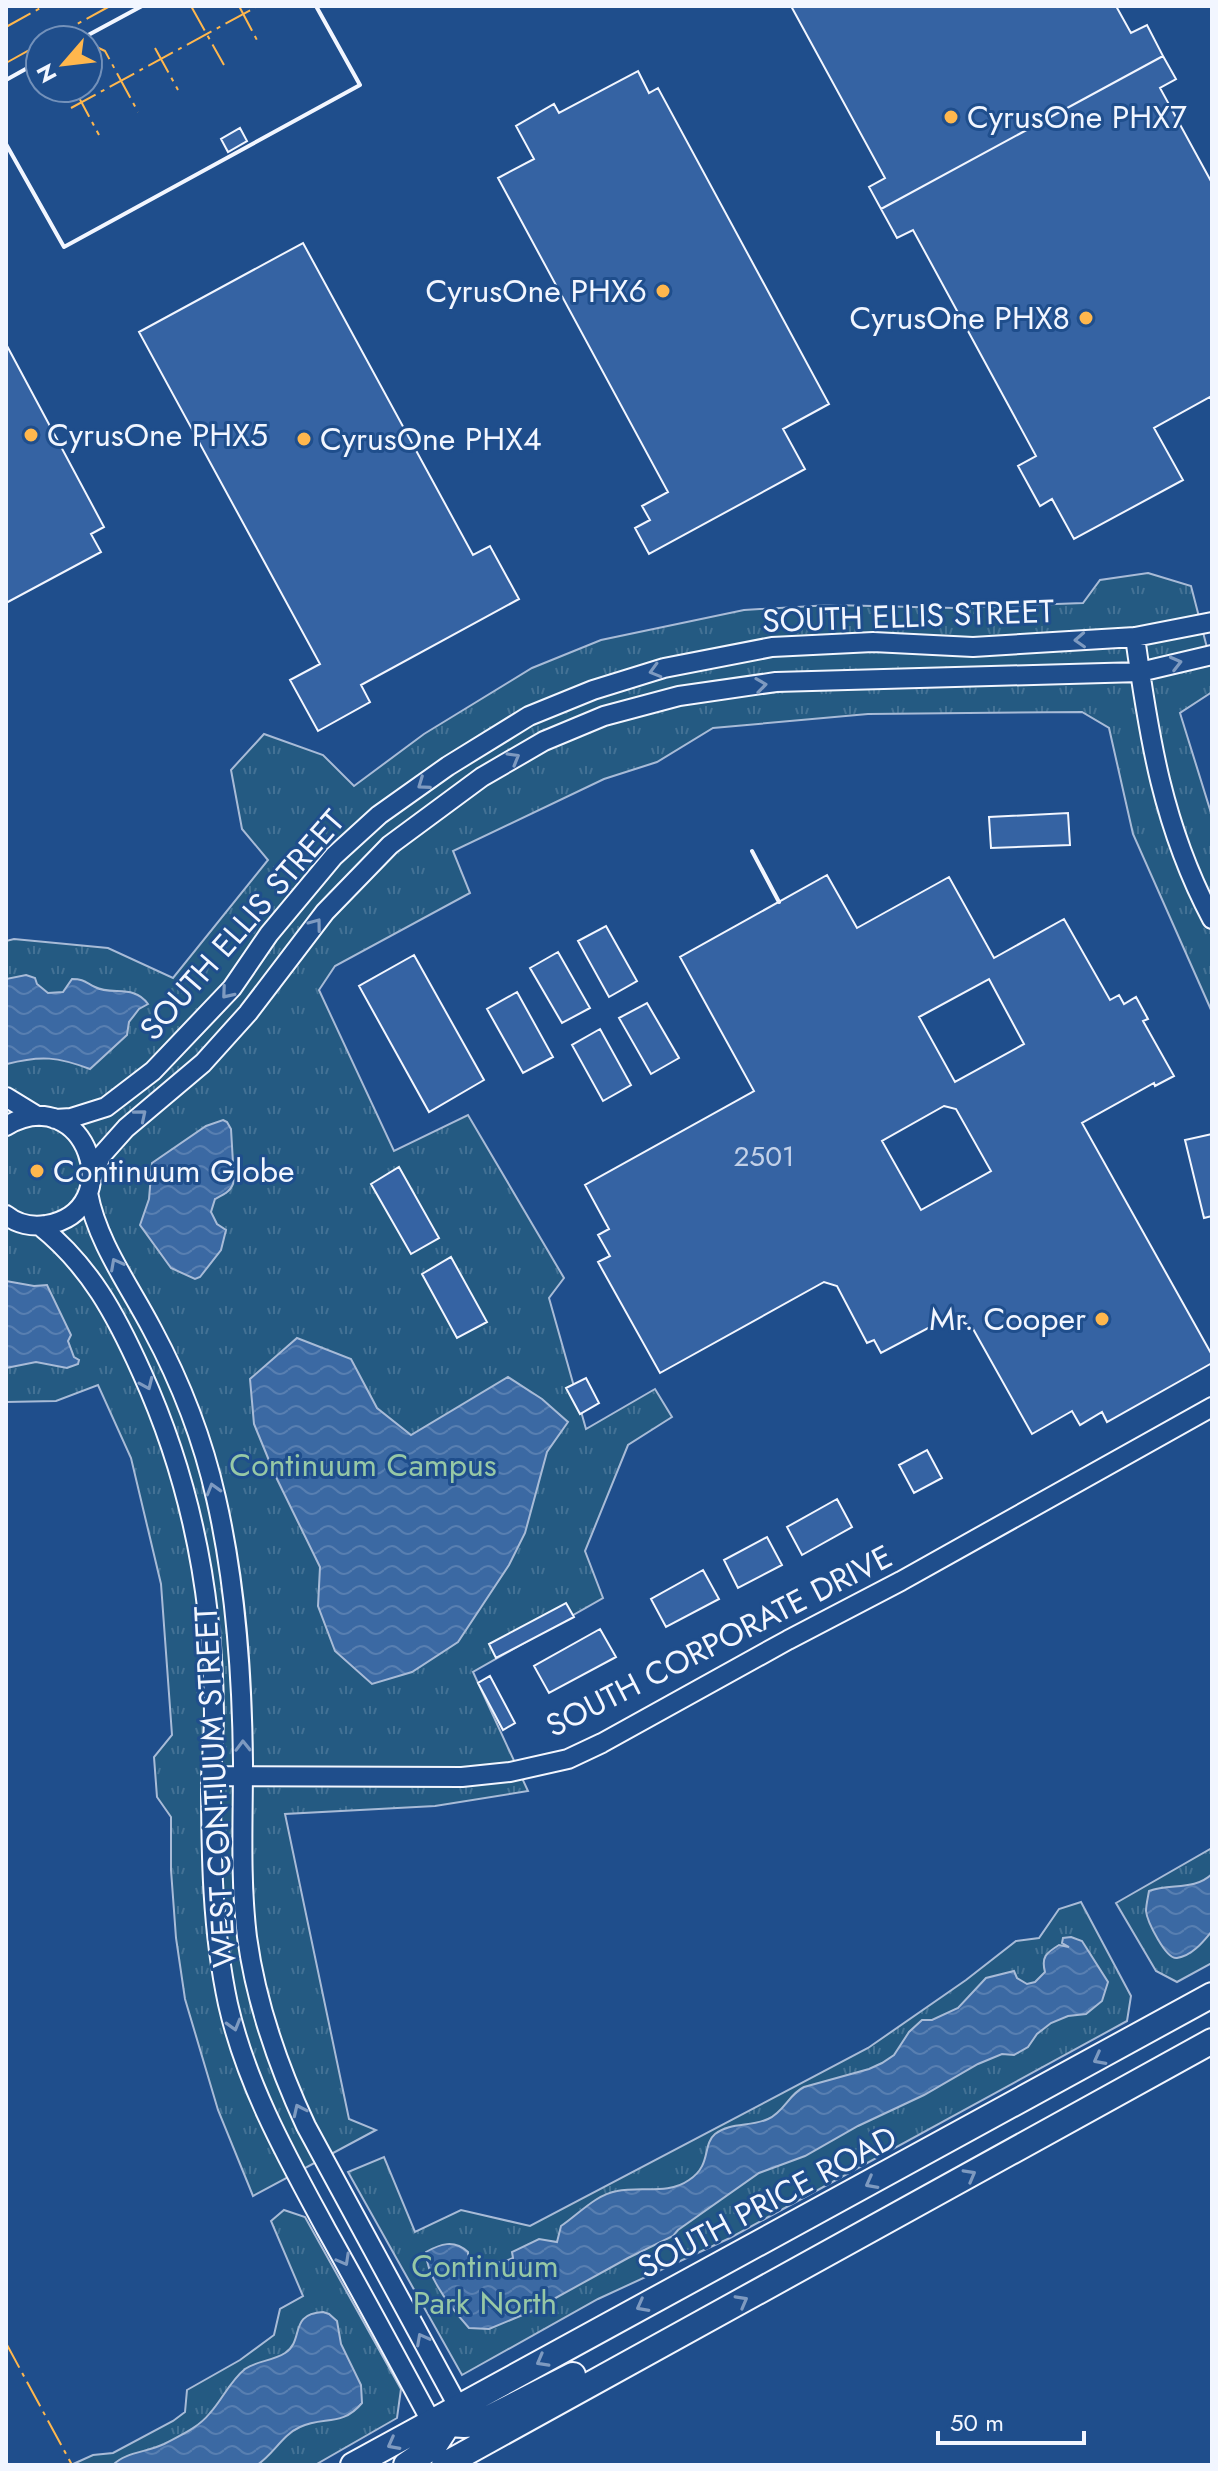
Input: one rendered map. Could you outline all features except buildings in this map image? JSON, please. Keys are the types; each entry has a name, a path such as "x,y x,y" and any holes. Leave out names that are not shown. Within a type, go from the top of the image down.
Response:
{"main road":[{"name":"SOUTH PRICE ROAD","path":"353,2465 447,2418 1212,1995"},
{"path":"444,2465 1212,2041"},
{"path":"406,2465 435,2445 447,2418 464,2425 488,2420 592,2365 668,2341"}],"street":[{"name":"SOUTH ELLIS STREET","path":"6,1126 22,1118 71,1118 106,1107 153,1071 232,988 269,934 334,856 379,815 448,766 529,716 593,690 664,668 772,647 873,642 973,647 1135,637 1212,622"},
{"path":"1135,637 1165,805 1179,847 1212,919"},
{"name":"SOUTH ELLIS STREET","path":"40,1226 69,1217 80,1206 101,1156 126,1128 203,1063 248,1013 325,912 390,845 482,777 544,741 604,716 679,696 776,682 1140,672 1212,655"},
{"name":"WEST CONTIUUM STREET","path":"6,1097 71,1127 83,1140 91,1157 90,1184 96,1225 153,1331 191,1414 216,1496 234,1589 242,1713 244,1895 247,1937 264,2017 285,2079 306,2126 330,2170 447,2418"},
{"path":"8,1218 40,1226"},
{"name":"WEST CONTIUUM STREET","path":"40,1226 76,1258 114,1314 152,1394 174,1456 196,1541 212,1648 214,1716 211,1776 217,1933 229,2006 257,2093 302,2185 447,2418"},
{"name":"SOUTH CORPORATE DRIVE","path":"211,1776 462,1777 510,1772 568,1759 901,1581 1212,1407"},
{"path":"302,2185 330,2170"}],"green space":[{"name":"Continuum Campus","path":"1148,573 1191,586 1212,667 1212,692 1180,713 1212,816 1212,1012 1133,834 1109,728 1082,712 868,714 713,728 657,762 604,779 453,851 470,893 335,966 319,990 394,1151 468,1115 564,1278 549,1298 586,1429 655,1389 672,1417 628,1445 585,1551 603,1598 473,1672 528,1791 435,1806 285,1814 349,2119 376,2130 253,2196 218,2110 185,1999 176,1938 171,1817 157,1797 154,1757 172,1735 161,1584 131,1458 98,1385 56,1401 6,1402 6,941 14,939 108,948 173,978 268,860 242,829 231,770 264,734 323,755 354,786 424,734 532,668 601,640 744,610 831,605 955,608 1083,603 1100,580"},
{"path":"1212,1848 1212,1963 1177,1982 1156,1971 1116,1903"},
{"name":"Continuum Park North","path":"1081,1902 1131,1996 1127,2021 730,2238 598,2299 462,2375 348,2172 384,2157 415,2232 461,2210 530,2226 868,2048 1016,1941 1039,1938 1059,1909"},
{"path":"284,2210 305,2217 401,2389 397,2418 315,2465 71,2465 93,2455 113,2453 173,2421 185,2412 187,2390 240,2360 274,2335 280,2309 303,2296 271,2221"}],"water":[{"path":"26,975 35,978 37,984 48,993 63,992 72,979 76,979 102,989 136,994 148,1004 139,1009 129,1022 127,1035 90,1069 49,1059 7,1064 6,979"},
{"path":"223,1120 231,1129 234,1180 230,1190 215,1199 211,1212 217,1224 226,1230 221,1250 195,1279 171,1268 140,1225 149,1199 152,1163 206,1126"},
{"path":"6,1281 47,1285 71,1335 68,1341 74,1357 79,1360 78,1364 67,1368 36,1362 6,1368"},
{"path":"297,1338 351,1359 377,1408 411,1435 508,1377 542,1399 568,1422 547,1452 525,1533 509,1565 458,1642 412,1672 372,1684 335,1651 318,1606 320,1567 254,1424 250,1379"},
{"path":"1212,1874 1212,1931 1192,1951 1182,1957 1173,1957 1158,1939 1147,1916 1149,1891 1198,1883"},
{"path":"1063,1938 1082,1941 1108,1982 1102,2001 1086,2014 1068,2016 1051,2023 1037,2034 1028,2047 1014,2055 1002,2054 978,2064 805,2156 759,2173 673,2236 532,2311 489,2329 469,2328 435,2282 426,2252 436,2247 458,2245 468,2252 468,2258 485,2263 501,2262 513,2258 512,2252 539,2239 557,2242 561,2226 609,2193 681,2185 701,2168 711,2139 721,2130 768,2119 804,2087 882,2063 894,2055 909,2032 922,2020 932,2020 958,2008 986,1978 1014,1971 1017,1978 1027,1984 1035,1982 1045,1972 1044,1959 1048,1953 1059,1945 1069,1947 1062,1943"},
{"path":"323,2312 337,2321 341,2344 361,2385 362,2403 355,2410 340,2418 294,2430 257,2465 113,2465 124,2457 164,2444 195,2427 245,2369 285,2353 291,2348 305,2317"}],"wall":[{"path":"104,27 142,6"},
{"path":"6,144 64,247 360,85 316,6"},
{"path":"6,80 24,70"},
{"path":"752,851 779,902"}],"power":[{"path":"6,27 44,6"},
{"path":"77,24 110,6"},
{"path":"191,6 224,65"},
{"path":"239,6 258,42"},
{"path":"71,108 258,6"},
{"path":"155,48 178,90"},
{"path":"104,51 138,112"},
{"path":"6,63 24,53"},
{"path":"82,104 99,135"},
{"path":"6,2343 72,2465"}],"place":[{"name":"CyrusOne PHX7","path":"951,117"},
{"name":"CyrusOne PHX6","path":"663,291"},
{"name":"CyrusOne PHX8","path":"1086,318"},
{"name":"CyrusOne PHX5","path":"31,435"},
{"name":"CyrusOne PHX4","path":"304,439"},
{"name":"Continuum Globe","path":"37,1171"},
{"name":"Mr. Cooper","path":"1102,1319"}]}
